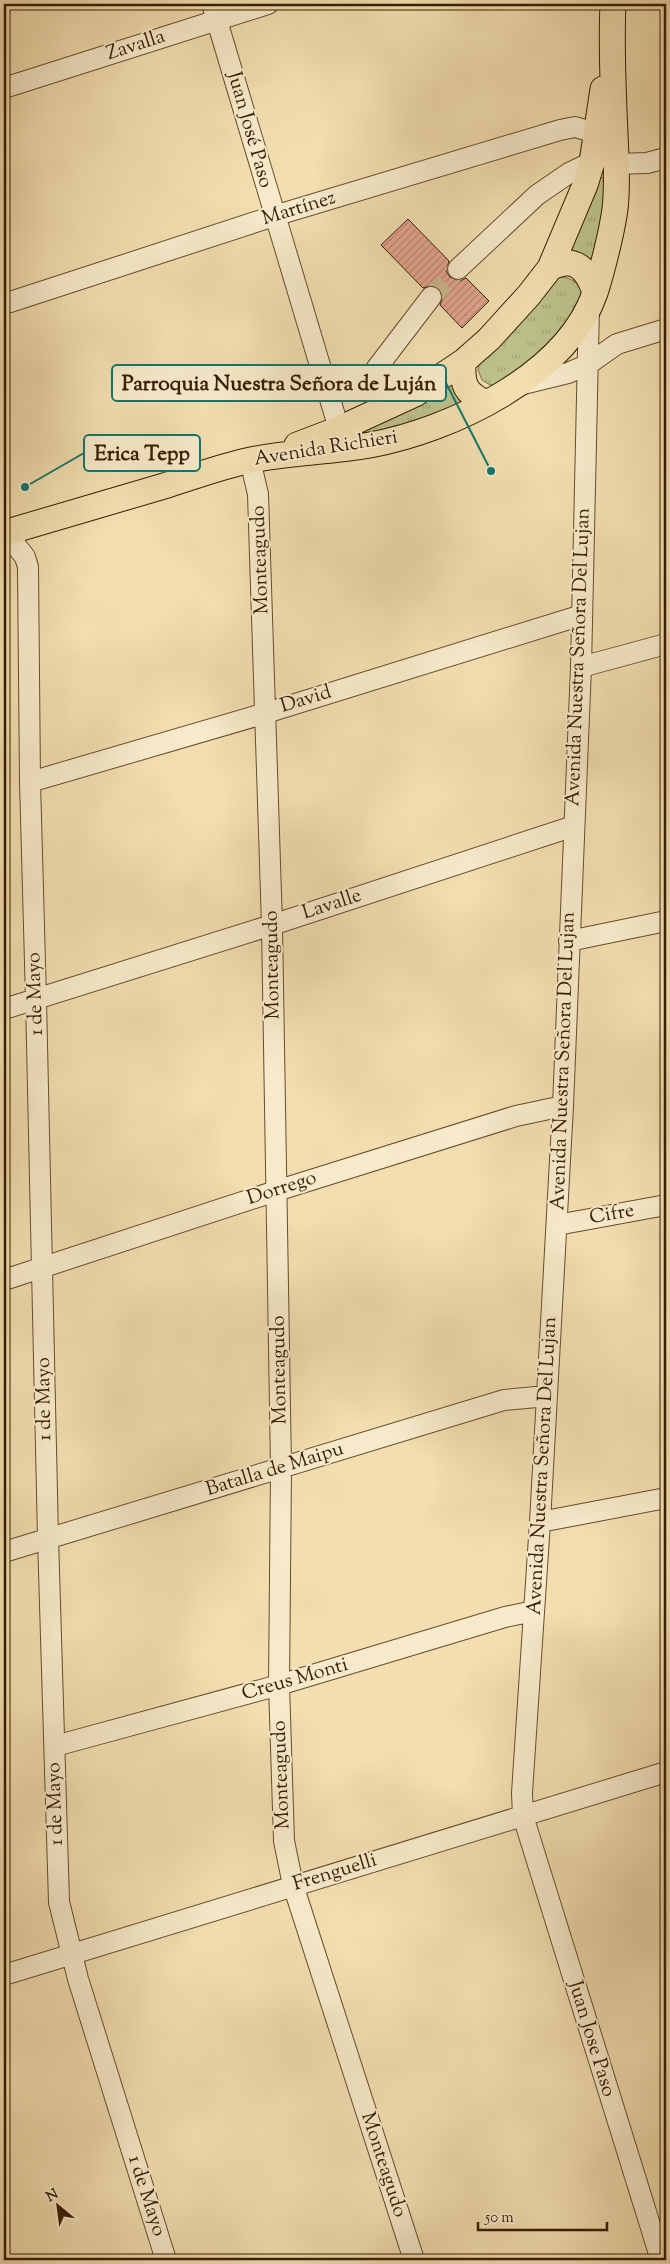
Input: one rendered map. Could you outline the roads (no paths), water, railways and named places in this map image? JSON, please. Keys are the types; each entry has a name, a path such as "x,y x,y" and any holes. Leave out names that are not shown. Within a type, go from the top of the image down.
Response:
{"main road":[{"path":"256,459 339,429 415,394 463,362 510,316 550,268 585,185 592,162 611,35 613,4"},
{"path":"517,386 554,354 592,298 615,210 616,164 611,35"},
{"path":"550,268 558,264 568,263 578,266 590,278 592,298"},
{"path":"463,362 463,382 473,397 486,404"},
{"name":"Avenida Richieri","path":"5,532 256,459 369,445 402,438 486,404 517,386"}],"street":[{"name":"Zavalla","path":"4,88 214,12 268,4"},
{"name":"Juan José Paso","path":"214,12 339,429"},
{"name":"Martínez","path":"4,304 274,216 560,130 575,127 596,133"},
{"path":"616,164 647,163 666,158"},
{"path":"458,269 536,195 569,173 592,162"},
{"path":"380,410 374,388 376,369 431,297"},
{"name":"Avenida Nuestra Señora Del Lujan","path":"523,1816 522,1793 548,1396 563,1106 581,667 587,365 592,298"},
{"name":"Avenida Richieri","path":"517,386 568,373 587,365 617,344 666,330"},
{"name":"Monteagudo","path":"256,459 272,925 281,1468 279,1685 284,1841 293,1885 414,2260"},
{"name":"1 de Mayo","path":"5,532 24,557 28,567 30,782 48,1538 59,1902 70,1954 166,2260"},
{"name":"David","path":"30,782 266,713 582,615"},
{"path":"581,667 666,644"},
{"name":"Lavalle","path":"4,1009 272,925 574,826"},
{"path":"569,941 666,921"},
{"name":"Dorrego","path":"4,1280 276,1191 516,1116 563,1106"},
{"name":"Cifre","path":"557,1225 666,1205"},
{"name":"Batalla de Maipu","path":"4,1552 504,1400 548,1396"},
{"path":"540,1522 666,1498"},
{"name":"Creus Monti","path":"55,1746 279,1685 505,1617 534,1611"},
{"name":"Frenguelli","path":"4,1974 666,1772"},
{"name":"Juan Jose Paso","path":"523,1816 661,2260"}],"tunnel":[{"path":"431,297 458,269"}],"place":[{"name":"Parroquia Nuestra Señora de Luján","path":"491,471"},
{"name":"Erica Tepp","path":"25,487"}]}
